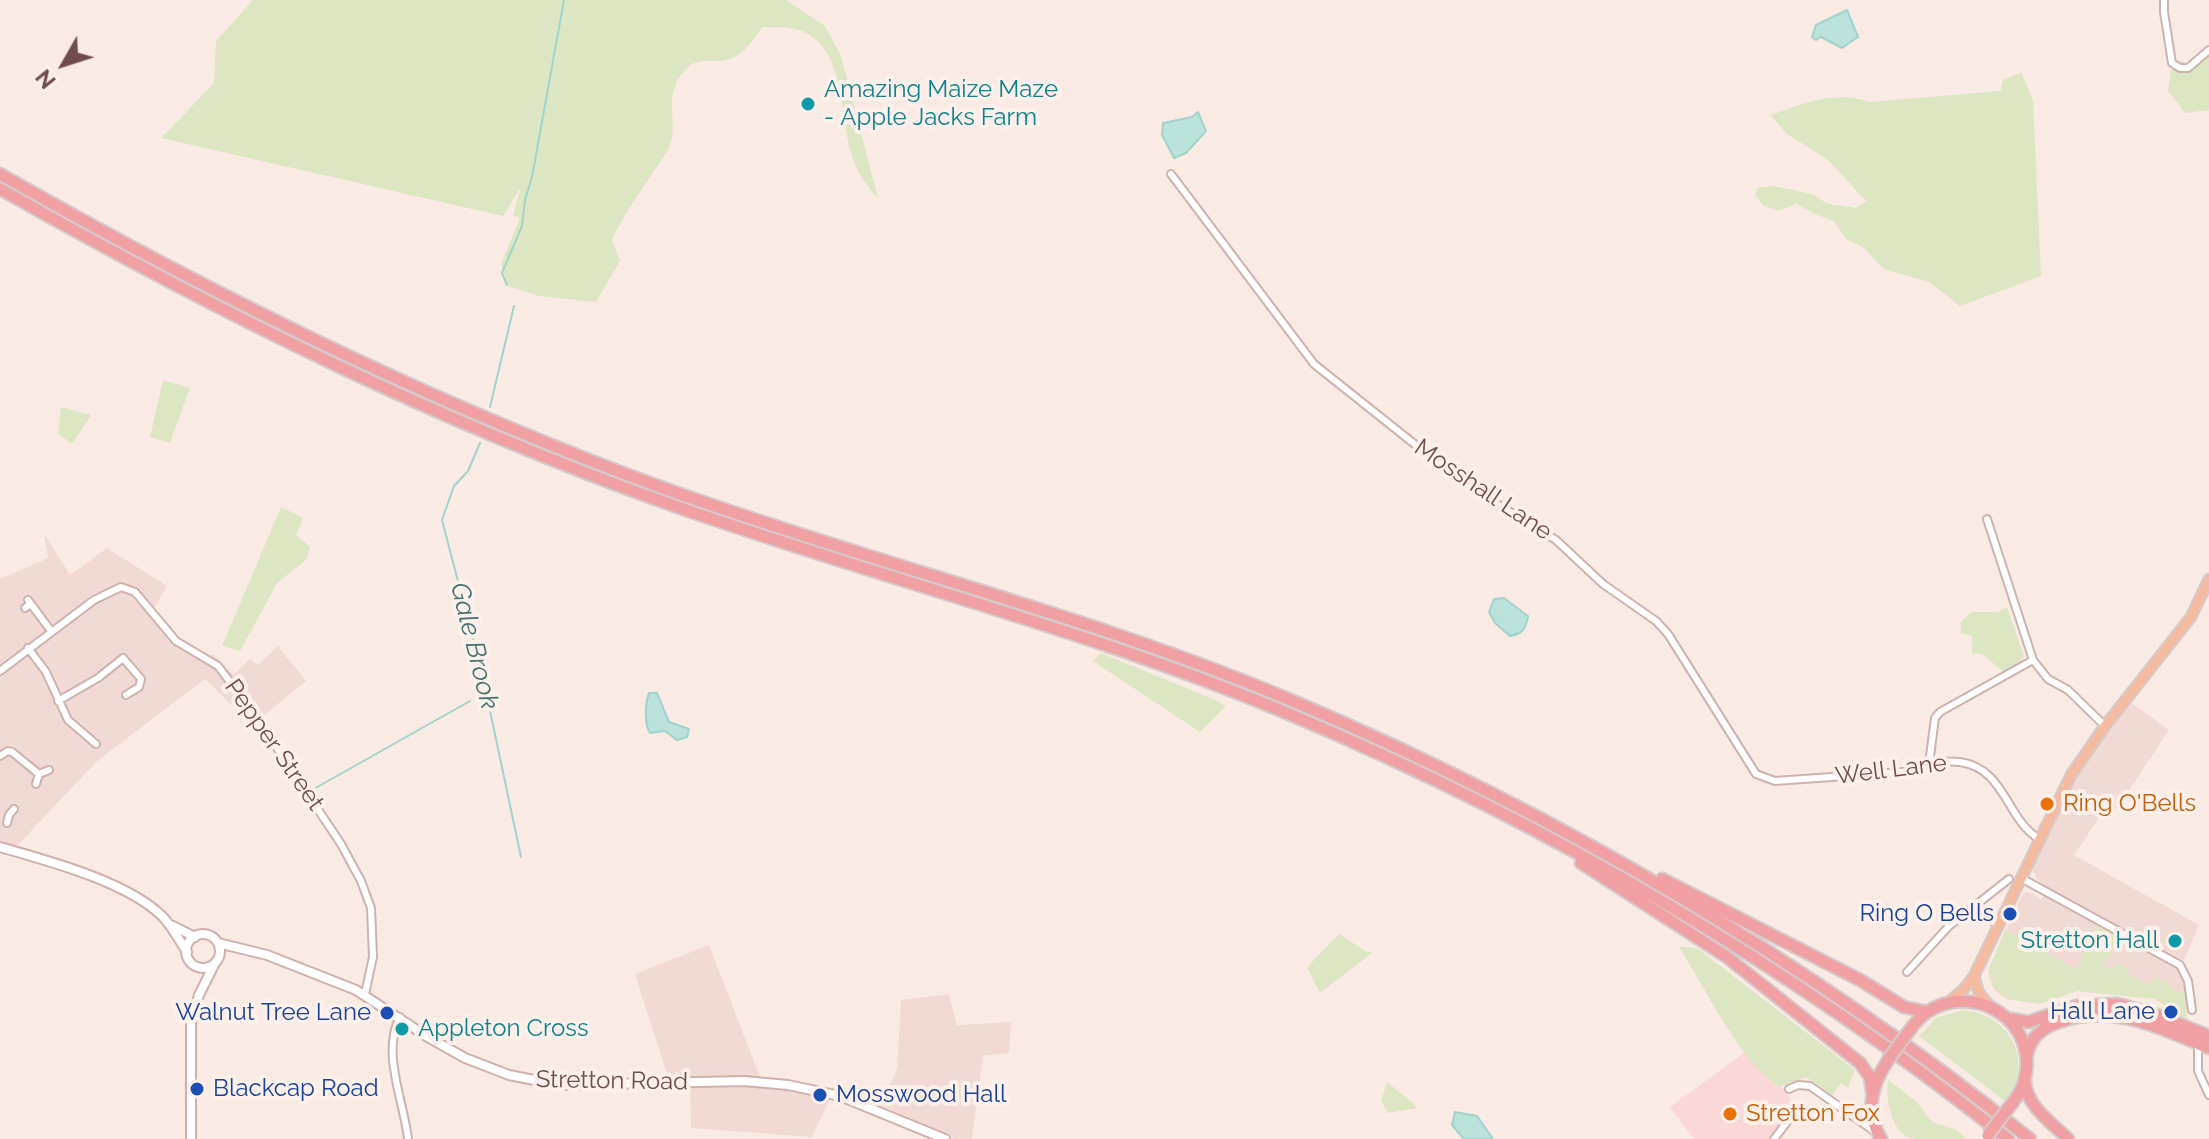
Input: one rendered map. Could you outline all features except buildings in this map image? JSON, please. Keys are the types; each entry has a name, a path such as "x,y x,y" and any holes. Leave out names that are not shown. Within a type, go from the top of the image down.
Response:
{"highway":[{"path":"0,174 216,293 314,342 480,416 597,463 760,521 1007,597 1177,655 1373,736 1516,806 1720,921 1938,1068 2030,1139"},
{"path":"0,189 240,320 477,429 758,535 1007,611 1160,663 1321,728 1438,782 1549,838 1757,961 1881,1044 2008,1139"},
{"path":"1549,838 1588,868 1727,957 1860,1063 1868,1074 1873,1122 1880,1138"},
{"path":"1592,847 1628,861 1730,913 1911,1010 1927,1012"},
{"path":"1872,1091 1888,1060 1927,1012 1948,1003 1966,1000 1989,1005 2016,1021 2028,1022 2077,1006 2117,1004 2152,1013 2209,1036"},
{"path":"2068,1139 2040,1113 2026,1086 2027,1055 2031,1041 2040,1030 2067,1019 2096,1014 2134,1018 2204,1046"},
{"path":"2007,1017 2019,1033 2027,1055"},
{"path":"1986,1137 2026,1086"}],"main road":[{"path":"1948,1003 1974,976 2071,775 2105,726 2191,617 2209,579"},
{"path":"0,847 77,871 136,897 170,924 195,937"},
{"path":"170,924 197,974 199,995"},
{"path":"187,952 189,943 195,937 206,935 218,943 216,962 199,995 191,1022 191,1139"},
{"name":"Stretton Road","path":"218,943 281,960 365,994 465,1058 523,1079 560,1085 744,1081 788,1085 840,1096 945,1139"},
{"path":"192,964 206,968 231,954 251,951"},
{"path":"1974,976 1979,993 1989,1005"}],"street":[{"path":"2164,0 2172,63 2188,68 2209,50"},
{"name":"Mosshall Lane","path":"1171,174 1314,364 1432,458 1512,514 1556,540 1603,584 1656,621 1668,634 1756,774 1775,781 1803,778"},
{"path":"1987,519 2033,660 2048,679 2068,690 2105,726"},
{"name":"Pepper Street","path":"3,668 114,589 129,588 176,641 218,666 322,815 366,894 371,908 374,941 365,994"},
{"path":"28,604 51,631"},
{"path":"28,648 46,672 68,720 97,744"},
{"path":"0,658 3,668"},
{"path":"58,701 98,678 123,658 143,681 126,695"},
{"path":"1929,764 1933,726 1940,712 2033,660"},
{"path":"0,756 3,752 12,752 39,774"},
{"name":"Well Lane","path":"1803,778 1917,771 1929,764 1949,761 1974,764 1994,782 2030,832 2039,839"},
{"path":"39,774 49,770"},
{"path":"36,784 39,774"},
{"path":"0,812 10,816"},
{"path":"2020,877 2180,965 2188,981 2192,1010"},
{"path":"1907,972 1949,926 2009,879"},
{"path":"1973,908 1997,924"},
{"path":"400,1017 393,1052 408,1139"},
{"path":"2194,1030 2204,1046 2198,1071 2209,1095"},
{"path":"1789,1089 1802,1084 1810,1086 1854,1115 1880,1138"},
{"path":"1854,1115 1862,1114 1871,1107"},
{"path":"1774,1139 1797,1109"}],"shaded area":[{"path":"44,533 70,575 107,548 167,586 152,612 175,639 207,660 213,654 233,675 250,659 258,665 278,646 306,681 252,725 205,679 96,762 16,847 0,842 0,579 48,558"},
{"path":"2130,702 2169,730 2109,820 2101,815 2074,855 2199,925 2184,960 2118,928 2045,886 2033,871 2035,855 2062,800 2084,762"},
{"path":"2026,892 2041,900 2045,895 2173,963 2184,979 2187,1020 2155,999 2077,991 2039,1004 2007,999 1996,992 1989,978 1989,969"},
{"path":"709,945 762,1082 831,1097 812,1137 691,1128 690,1081 669,1080 635,974"},
{"path":"949,994 957,1025 1011,1022 1009,1053 983,1056 972,1139 956,1139 881,1105 897,1069 901,1000"},
{"path":"1745,1052 1771,1082 1787,1091 1793,1108 1770,1139 1694,1139 1670,1107"}],"green space":[{"path":"253,0 786,0 825,26 841,56 878,198 866,184 854,161 839,84 826,51 815,38 799,30 762,27 750,44 734,57 694,64 679,78 672,98 670,145 612,240 620,261 596,302 539,296 508,286 501,264 520,218 513,215 521,187 503,216 161,138 214,83 216,41"},
{"path":"2209,55 2209,110 2185,113 2168,91 2172,63 2182,61 2193,69"},
{"path":"2021,72 2033,100 2041,276 1960,306 1929,282 1884,269 1864,248 1846,239 1834,221 1796,204 1778,211 1763,205 1755,195 1757,188 1774,186 1812,194 1828,204 1856,208 1866,201 1827,159 1787,134 1771,115 1808,102 1832,98 1870,102 2001,91 2003,80"},
{"path":"163,380 190,388 170,443 150,437"},
{"path":"61,407 91,415 72,444 58,434"},
{"path":"281,507 303,518 296,535 310,547 306,560 277,583 240,651 222,646"},
{"path":"2007,607 2024,657 2006,674 1982,654 1972,653 1972,636 1961,633 1961,622 1971,612 1998,612"},
{"path":"1101,653 1226,706 1200,732 1093,661"},
{"path":"2097,922 2120,936 2108,958 2104,959 2104,966 2112,970 2116,964 2128,970 2128,975 2149,985 2154,977 2164,983 2166,979 2172,990 2186,993 2187,1020 2155,999 2077,991 2039,1004 2007,999 1992,985 1989,969 2005,930 2077,970"},
{"path":"1339,934 1367,952 1373,952 1320,993 1307,967"},
{"path":"1679,947 1697,948 1855,1070 1848,1088 1841,1083 1832,1095 1806,1077 1780,1087 1765,1076 1737,1043"},
{"path":"1962,1010 1995,1022 2004,1029 2016,1048 2018,1072 2005,1101 1919,1036 1936,1018"},
{"path":"1888,1080 1916,1101 1932,1122 1957,1130 1966,1139 1914,1139 1906,1136 1891,1115"},
{"path":"1387,1082 1417,1108 1388,1113 1381,1101"}],"water":[{"path":"1847,10 1858,37 1842,48 1821,37 1816,40 1812,37 1816,25"},
{"path":"1198,112 1206,131 1186,153 1174,158 1162,135 1163,123 1192,117"},
{"path":"1504,598 1528,616 1523,630 1518,634 1510,636 1495,623 1489,612 1494,599"},
{"path":"649,693 657,693 669,722 689,729 687,737 677,740 665,731 650,733 646,713"},
{"path":"1455,1112 1477,1116 1493,1139 1464,1139 1452,1125"}],"waterway":[{"name":"Gale Brook","path":"507,285 502,273 522,226 564,0"},
{"name":"Gale Brook","path":"490,407 514,306"},
{"name":"Gale Brook","path":"480,443 468,471 454,486 442,520 482,673 521,857"},
{"path":"312,790 470,701"}],"place":[{"name":"Amazing Maize Maze - Apple Jacks Farm","path":"808,104"},
{"name":"Ring O'Bells","path":"2047,804"},
{"name":"Ring O Bells","path":"2010,914"},
{"name":"Stretton Hall","path":"2175,941"},
{"name":"Hall Lane","path":"2171,1012"},
{"name":"Walnut Tree Lane","path":"387,1013"},
{"name":"Appleton Cross","path":"402,1029"},
{"name":"Blackcap Road","path":"197,1089"},
{"name":"Mosswood Hall","path":"820,1095"},
{"name":"Stretton Fox","path":"1730,1114"}]}
